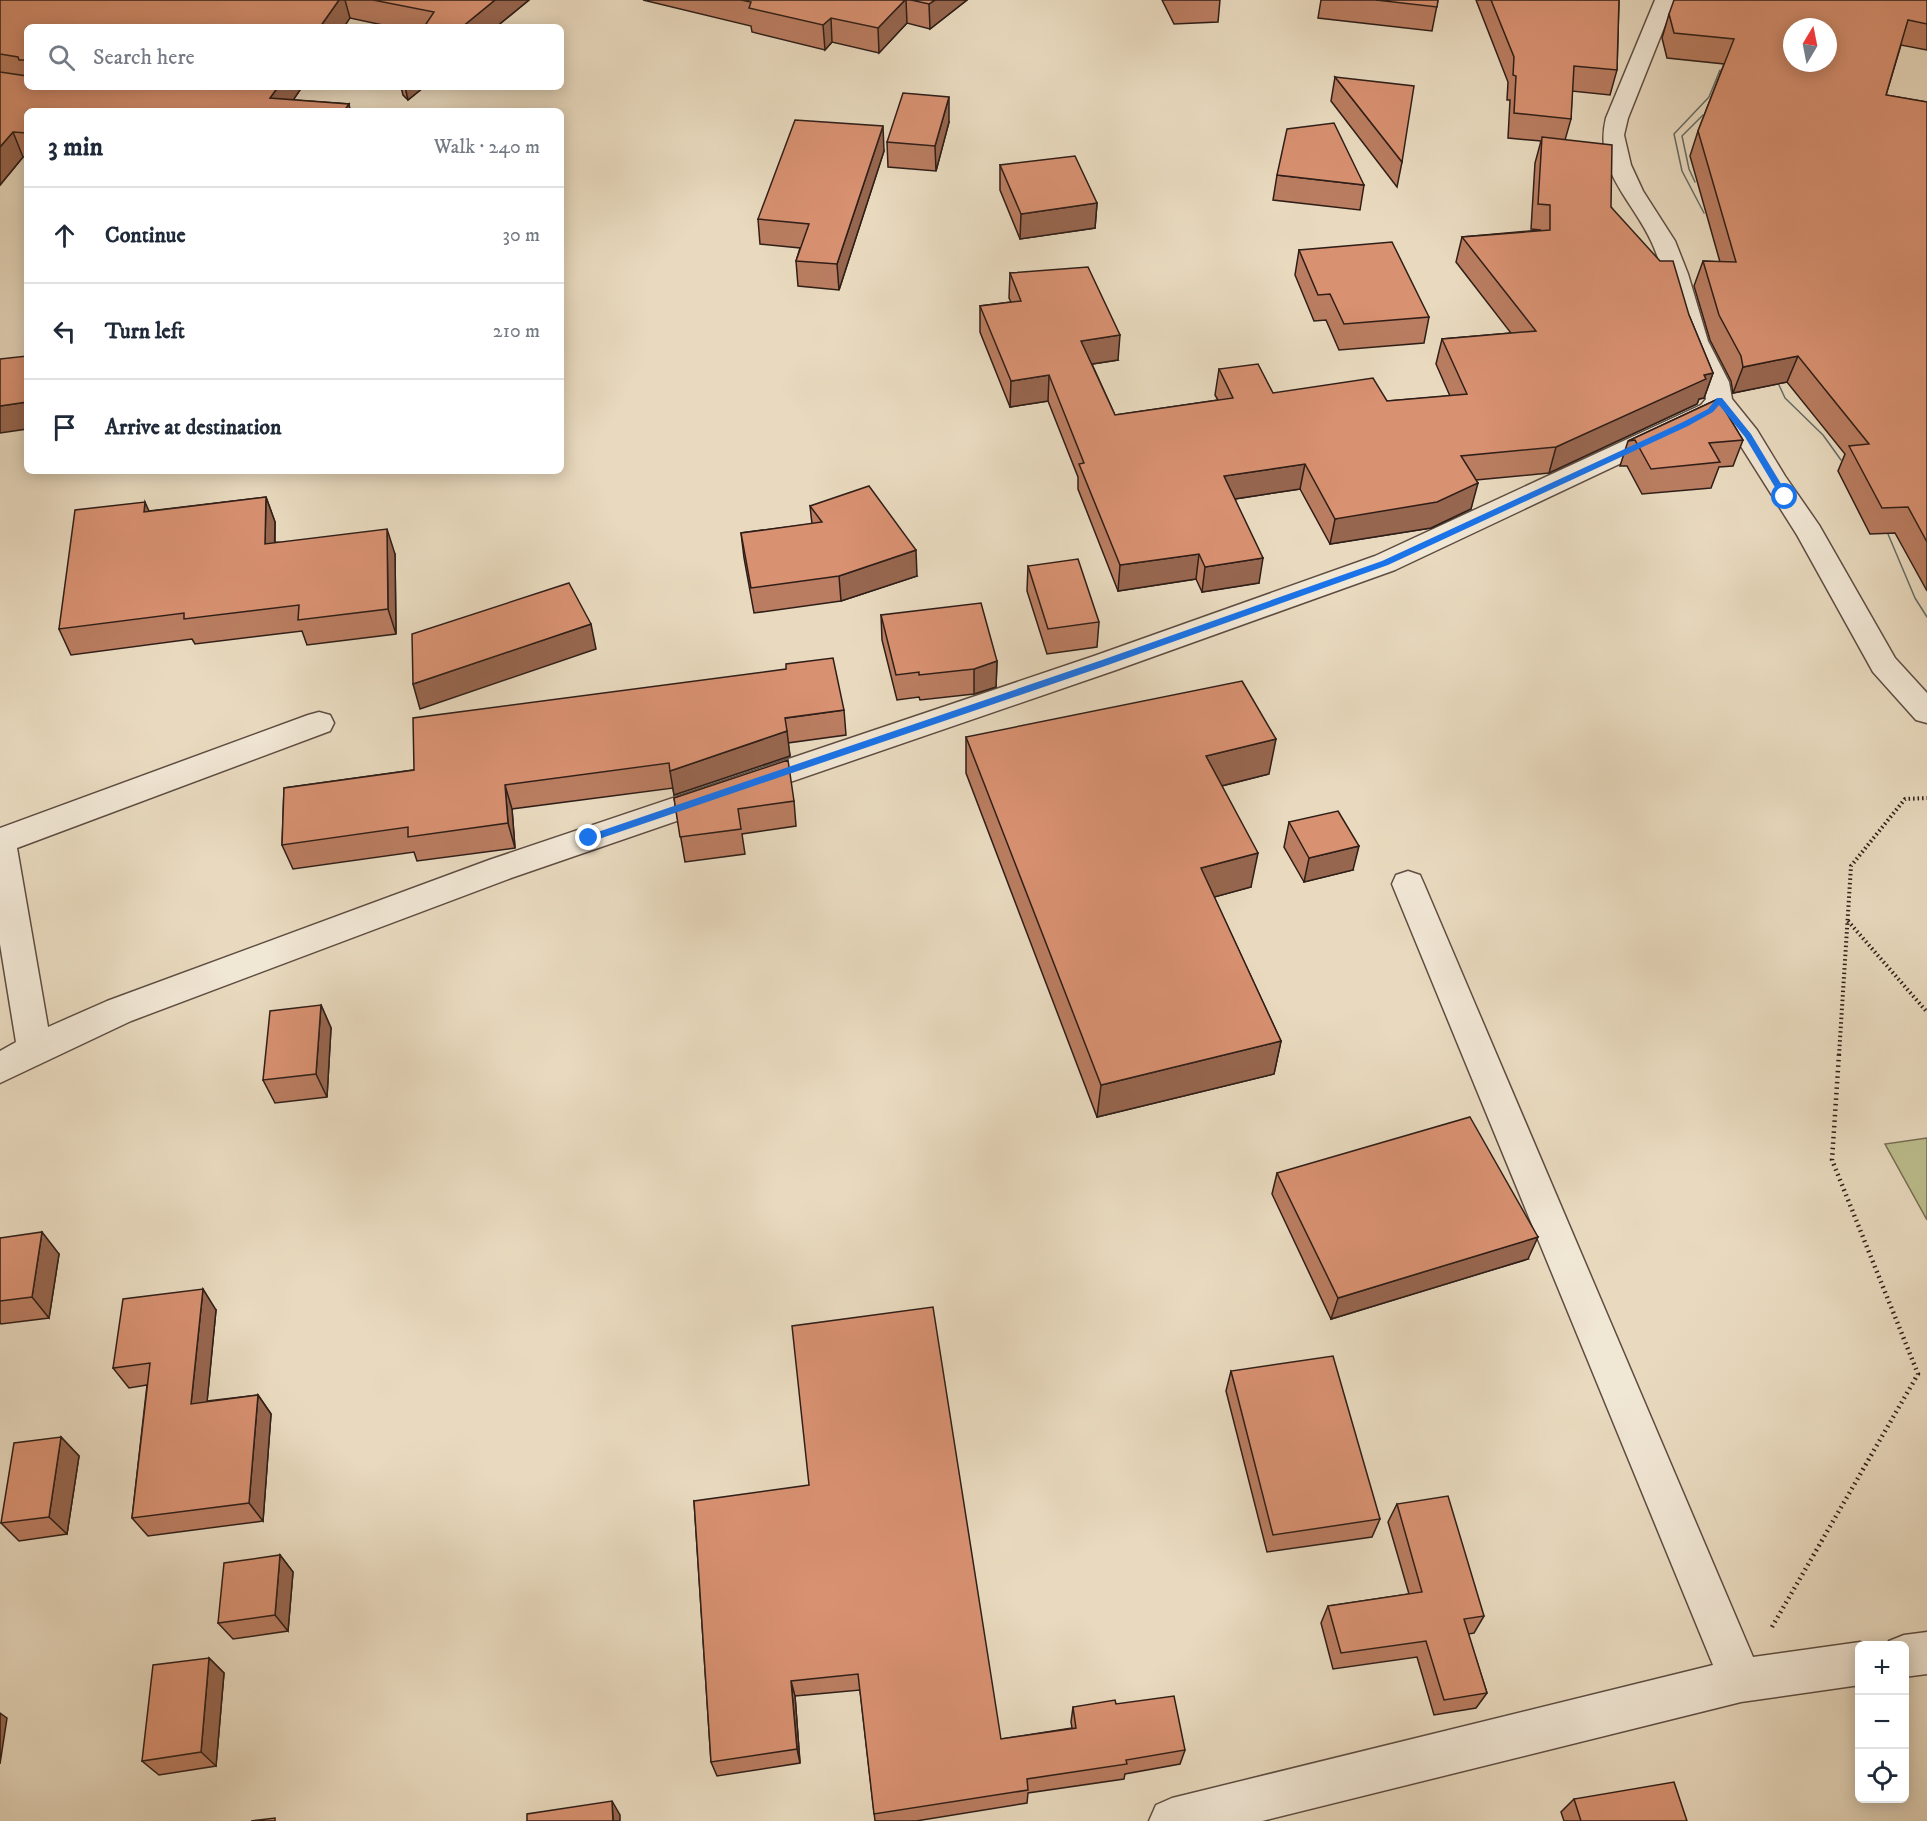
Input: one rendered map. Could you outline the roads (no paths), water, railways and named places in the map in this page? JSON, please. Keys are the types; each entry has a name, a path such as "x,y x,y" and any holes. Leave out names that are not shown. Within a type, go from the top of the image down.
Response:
{"street":[{"path":"1665,0 1624,100 1613,135 1619,165 1668,252 1688,311 1695,341 1716,382 1719,400 1748,436 1773,479 1809,532 1884,665 1927,712"},
{"path":"0,1068 34,1049 119,1011 500,869 1105,663 1385,563 1685,424 1710,411 1719,400"},
{"path":"34,1049 0,842 319,723"},
{"path":"1408,884 1741,1680"},
{"path":"1909,1655 1927,1653"},
{"path":"1172,1821 1741,1680 1855,1664"}]}
